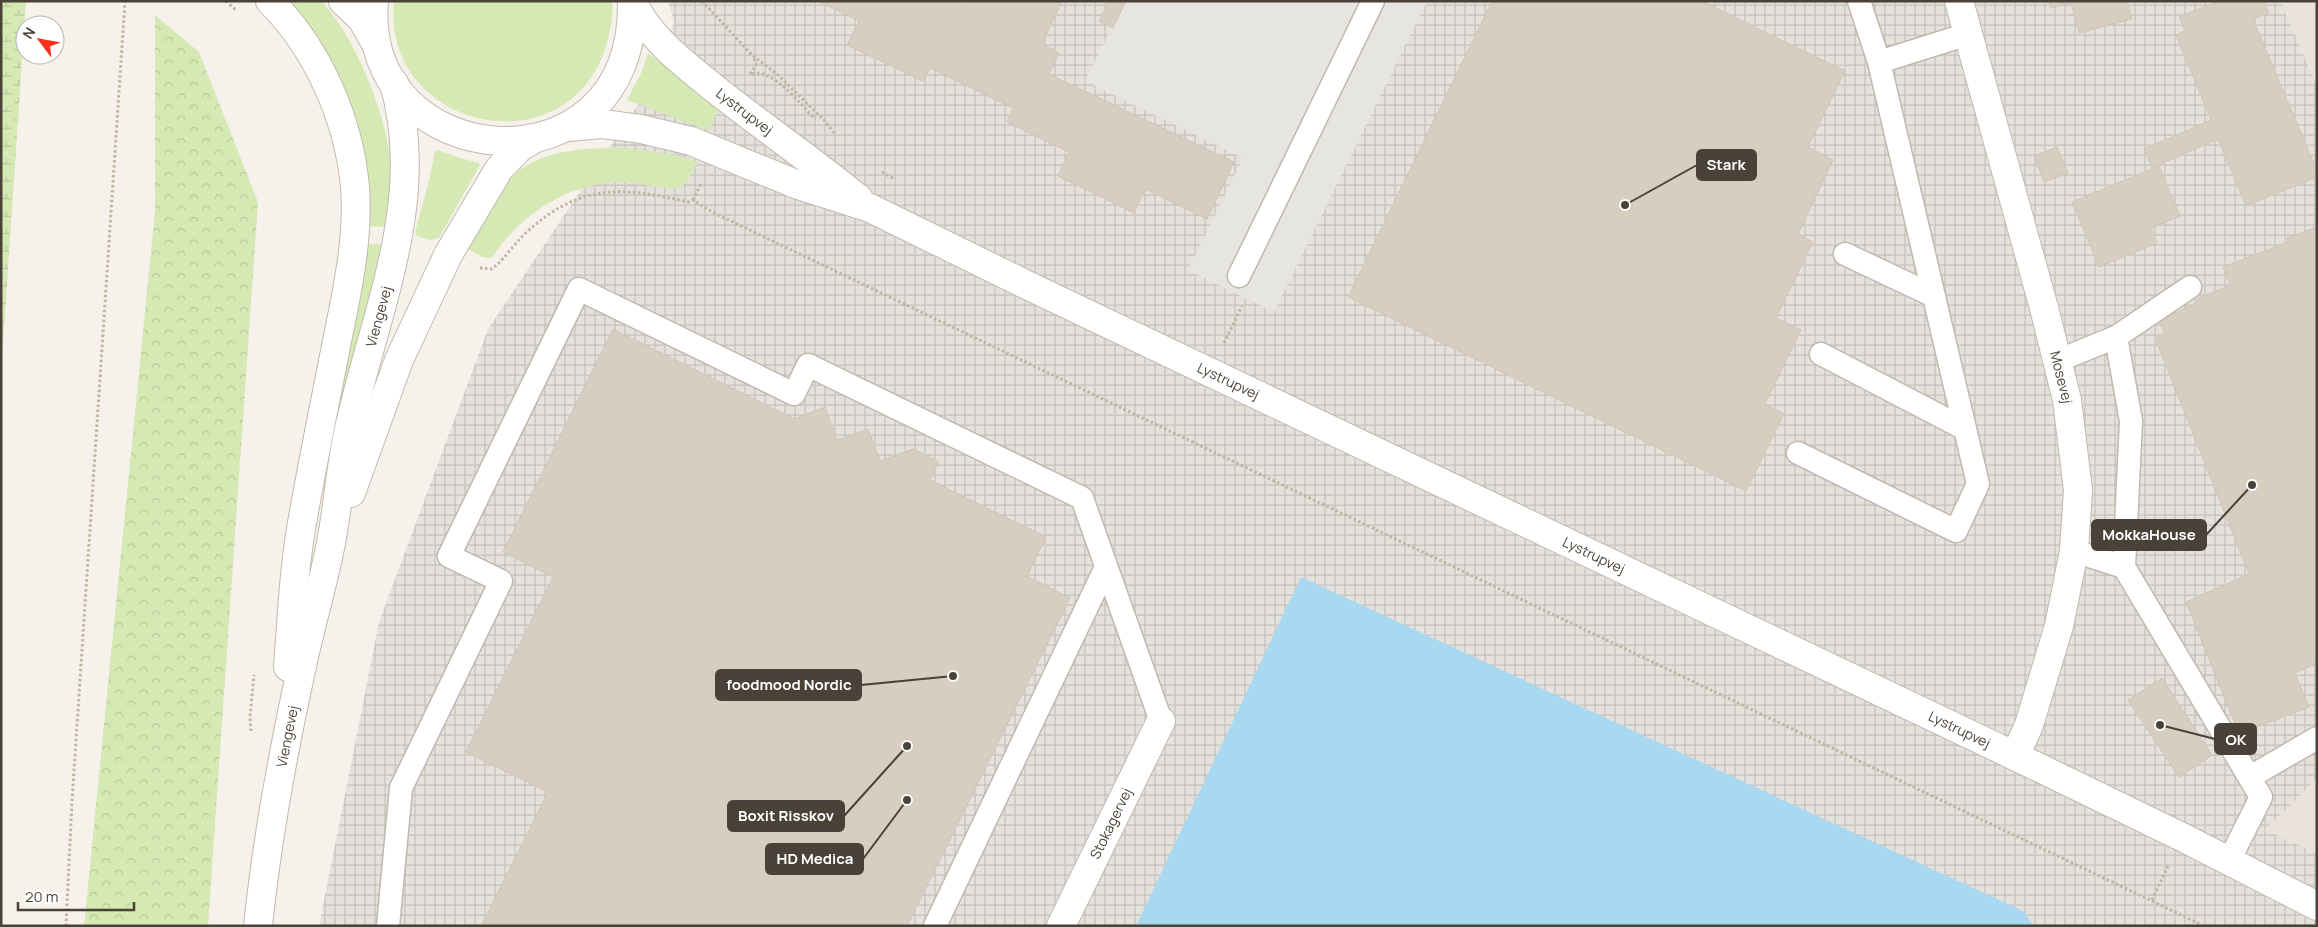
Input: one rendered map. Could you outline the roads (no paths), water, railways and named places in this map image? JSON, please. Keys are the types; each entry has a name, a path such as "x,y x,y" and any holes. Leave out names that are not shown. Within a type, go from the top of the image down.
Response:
{"street":[{"path":"270,1 307,49 336,107 352,163 355,216 344,307 299,542 277,796"},
{"path":"343,1 362,19 378,47 394,83 410,103 452,131 486,141 504,142 534,139 568,126 596,106 619,70 628,44 632,1"},
{"path":"374,1 373,22 378,47"},
{"name":"Lystrupvej","path":"632,1 649,31 672,54 753,118 811,160 870,208"},
{"name":"Mosevej","path":"1959,1 2067,400 2078,490 2074,551 2060,626 2029,725 2015,756"},
{"name":"Viengevej","path":"258,926 277,796 302,666 330,548 349,429 385,295 402,216 406,166 405,142 402,114 394,83"},
{"name":"Lystrupvej","path":"568,126 601,124 665,134 714,150 798,185 870,208 1210,373 2015,756 2317,906"},
{"name":"Viengevej","path":"330,548 399,360 448,255 499,169 519,148 534,139"},
{"name":"Stokagervej","path":"1061,926 1161,721"}],"lane":[{"path":"1238,276 1373,1"},
{"path":"1798,453 1956,531 1978,484 1879,62 1859,1"},
{"path":"1879,62 1968,34"},
{"path":"1845,254 1934,296"},
{"path":"2057,361 2116,337 2190,287"},
{"path":"388,926 401,788 501,581 449,556 578,289 794,394 808,365 1082,498 1161,721"},
{"path":"2116,337 2131,421 2124,567 2261,797 2229,861"},
{"path":"1821,354 1965,429"},
{"path":"2074,551 2124,567"},
{"path":"935,926 1106,567"},
{"path":"2250,778 2317,738"}],"water":[{"path":"1301,577 2023,911 2034,926 1136,926"}],"place":[{"name":"Stark","path":"1625,205"},
{"name":"MokkaHouse","path":"2252,485"},
{"name":"foodmood Nordic","path":"953,676"},
{"name":"OK","path":"2160,725"},
{"name":"Boxit Risskov","path":"907,746"},
{"name":"HD Medica","path":"907,800"}]}
